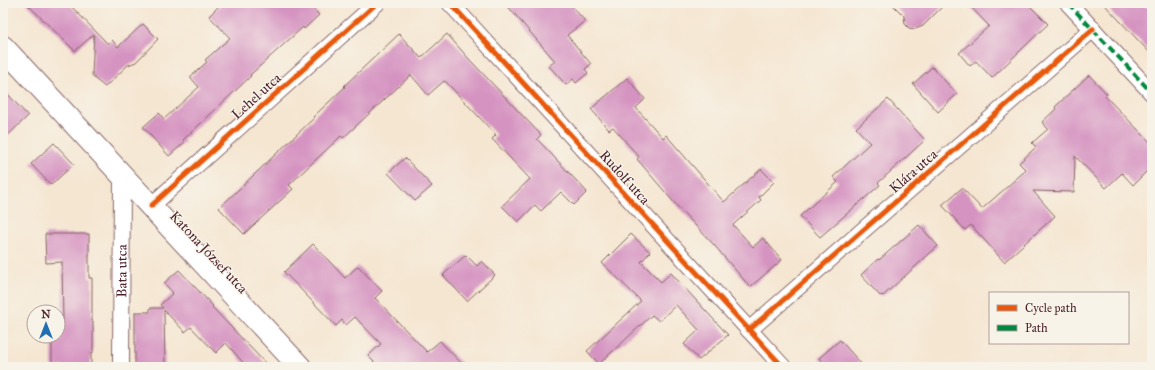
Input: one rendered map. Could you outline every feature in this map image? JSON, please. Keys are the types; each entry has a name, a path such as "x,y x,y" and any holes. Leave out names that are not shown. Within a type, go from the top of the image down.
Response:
{"main road":[{"name":"Katona József utca","path":"3,47 300,367"}],"street":[{"name":"Lehel utca","path":"151,206 377,3"},
{"name":"Rudolf utca","path":"450,3 783,367"},
{"path":"1068,3 1152,93"},
{"name":"Klára utca","path":"749,330 1093,29"},
{"name":"Bata utca","path":"121,367 122,176"}],"building":[{"path":"26,3 68,3 108,44 112,40 118,47 143,24 158,39 136,62 128,65 105,87 92,75 94,34 75,51"},
{"path":"222,3 308,3 319,15 304,29 303,27 250,75 251,76 183,140 185,142 169,156 143,127 159,113 164,119 199,87 190,77 207,62 205,60 230,38 209,16"},
{"path":"505,3 569,3 585,21 567,35 591,64 585,69 588,73 576,83 573,79 566,85 549,66 555,61"},
{"path":"891,3 946,3 923,26 915,29 909,28 905,24 904,16"},
{"path":"967,3 1027,3 1048,24 992,78 976,61 970,66 959,53 989,26"},
{"path":"1103,3 1143,3 1152,12 1152,55"},
{"path":"399,34 421,58 447,34 541,135 537,139 587,192 574,205 561,192 541,211 535,205 518,222 502,206 530,179 492,139 496,135 446,82 444,81 428,95 411,75 343,138 341,136 289,185 293,189 244,234 219,208 314,118 313,117 345,87 344,86"},
{"path":"932,67 957,94 938,112 913,84"},
{"path":"1089,75 1107,94 1105,96 1152,144 1152,166 1133,185 1122,173 1106,188 1075,156 1074,192 1033,191 1055,216 1004,262 971,225 965,230 942,205 962,188 982,209 1026,170 1019,163 1036,147 1032,143 1048,129 1042,122 1056,109 1055,107"},
{"path":"627,78 645,99 636,108 663,138 666,135 724,202 761,169 774,182 759,197 761,200 733,225 753,247 763,238 782,260 750,287 714,245 677,206 637,159 639,157 613,127 609,130 591,109"},
{"path":"3,89 28,116 3,140"},
{"path":"888,99 925,140 878,183 880,185 820,237 800,216 838,182 833,177 870,143 856,128"},
{"path":"54,143 74,164 51,185 31,164"},
{"path":"405,158 432,186 415,201 388,173"},
{"path":"919,225 938,246 883,296 880,296 861,275"},
{"path":"45,234 89,234 89,278 92,278 93,321 93,353 91,353 91,367 52,367 52,344 66,344 66,304 63,304 62,262 46,263"},
{"path":"631,234 650,252 641,262 661,282 671,273 728,335 699,360 684,344 699,330 676,305 659,321 652,315 599,364 587,351 641,301 602,263"},
{"path":"313,244 345,278 358,266 382,291 375,298 427,352 440,341 465,367 379,367 368,356 381,344 355,317 346,325 342,320 336,326 284,272"},
{"path":"466,255 477,266 482,261 495,275 467,301 443,275"},
{"path":"179,270 269,367 247,367 226,343 216,353 191,327 185,332 164,310 165,367 135,367 135,312 150,312 150,308 163,308 160,305 173,293 164,283"},
{"path":"840,340 864,367 826,367 819,358"}],"marked path":[{"path":"1068,3 1152,93"}],"cycle path":[{"path":"151,206 377,3"},
{"path":"450,3 783,367"},
{"path":"749,330 1093,29"}]}
